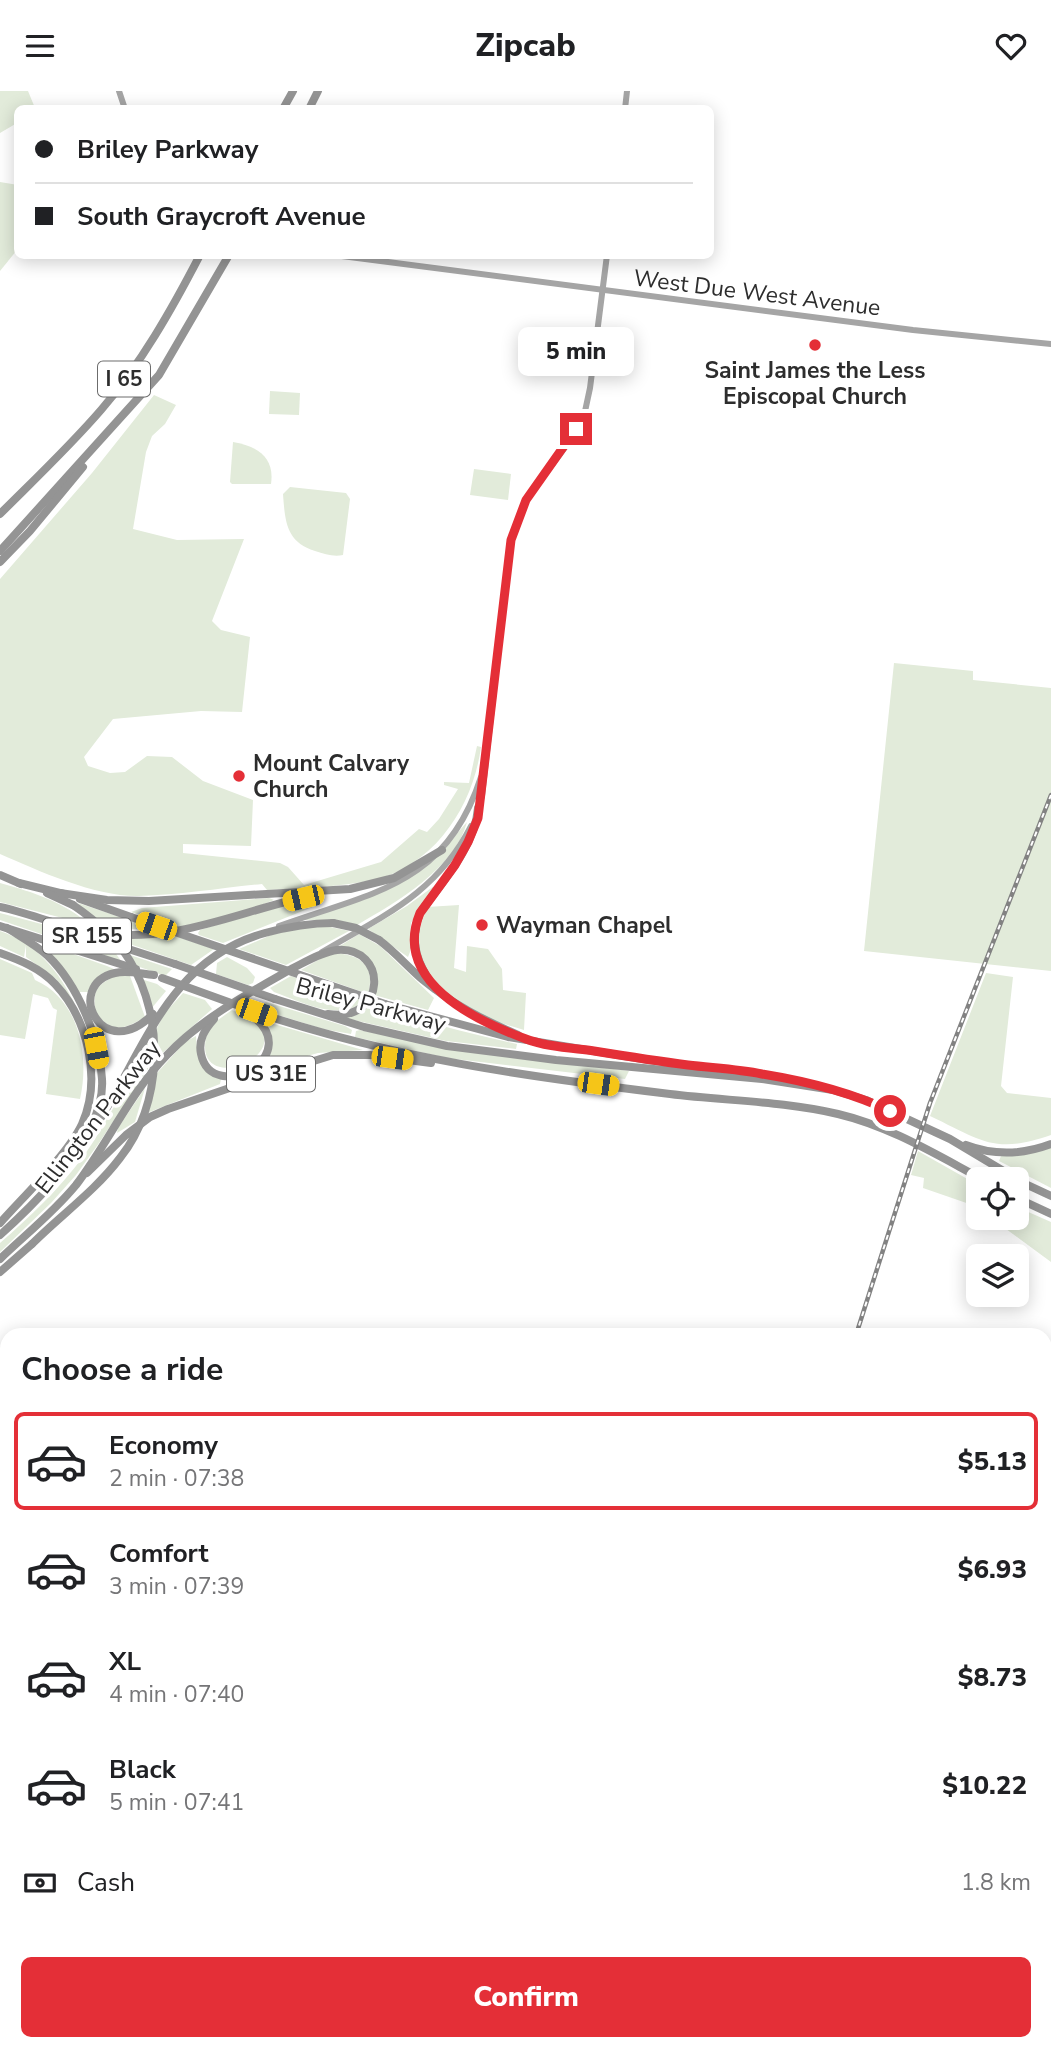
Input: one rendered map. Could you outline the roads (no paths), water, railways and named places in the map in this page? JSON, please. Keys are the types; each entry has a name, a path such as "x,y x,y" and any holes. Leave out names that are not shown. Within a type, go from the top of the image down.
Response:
{"highway":[{"name":"I 65","path":"0,512 102,409 181,292 198,259"},
{"name":"I 65","path":"0,551 159,375 227,259"},
{"path":"0,562 30,531 131,408"},
{"path":"478,808 478,818 468,842 416,922 415,952 421,969 435,989 478,1018 527,1039"},
{"path":"60,893 107,900 149,901 360,888 394,878 442,850"},
{"path":"0,875 73,905 112,938 138,977 150,1010 155,1038 152,1084 143,1115 122,1157 97,1185 0,1272"},
{"path":"19,883 60,893 384,1004 481,1031 833,1090 866,1100 950,1139 983,1151 1001,1153 1035,1150 1051,1144"},
{"path":"0,907 98,933 148,935 216,923 338,889"},
{"name":"Briley Parkway","path":"0,907 363,1027 447,1046 556,1060 730,1073"},
{"name":"Ellington Parkway","path":"0,1235 32,1206 64,1171 95,1127 155,1021 181,984 215,955 244,939 292,926 333,923 356,929 379,940 435,989"},
{"path":"4,927 40,950 64,974 90,1025 102,1079 100,1101 83,1143"},
{"name":"SR 155","path":"4,927 158,977 227,1006"},
{"name":"Ellington Parkway","path":"0,1259 75,1185 166,1055 202,1023 305,962 332,951 351,951 370,965 375,981 369,1002 355,1013 334,1015 308,1010"},
{"path":"0,953 41,971 56,984 81,1025 88,1043 91,1074 89,1099 81,1124 47,1170 0,1223"},
{"path":"158,977 126,972 104,977 90,998 92,1014 97,1022 116,1031 134,1028 146,1021 181,984"},
{"path":"227,1006 252,1013 265,1029 268,1042 260,1063 241,1075 226,1076 209,1067 202,1059 200,1051 205,1030 227,1006"},
{"name":"Briley Parkway","path":"252,1013 358,1043 496,1072 760,1102 840,1114 900,1135 966,1170"},
{"name":"US 31E","path":"75,1185 126,1135 150,1117 243,1083 332,1055 370,1055 496,1072"},
{"path":"950,1139 997,1167"},
{"path":"1029,1185 1051,1196"},
{"path":"1029,1204 1051,1214"}],"main road":[{"name":"West Due West Avenue","path":"364,259 921,331 1051,344"},
{"path":"305,962 401,905 427,886 463,842 478,808 511,540 526,500 569,442 584,416 607,259"},
{"path":"244,939 403,881 423,868 442,850 465,815 476,792 485,762"}],"railway":[{"path":"858,1328 930,1103 1051,795"}],"place":[{"name":"Saint James the Less Episcopal Church","path":"815,345"},
{"name":"Mount Calvary Church","path":"239,776"},
{"name":"Wayman Chapel","path":"482,925"}]}
